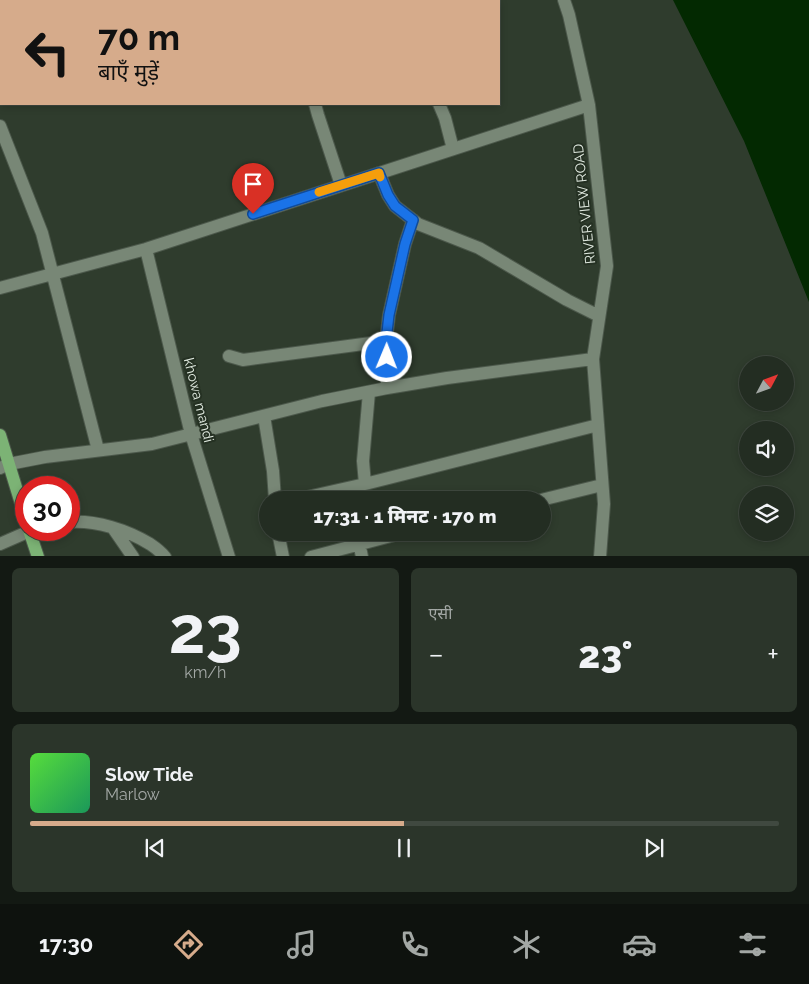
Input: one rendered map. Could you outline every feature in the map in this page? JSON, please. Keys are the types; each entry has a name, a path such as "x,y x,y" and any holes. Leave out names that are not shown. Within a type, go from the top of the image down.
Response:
{"main road":[{"path":"0,435 5,466 15,492"},
{"path":"33,541 38,556"}],"street":[{"name":"RIVER VIEW ROAD","path":"564,0 589,105 607,266 593,360 604,504 600,556"},
{"path":"315,105 341,185"},
{"path":"439,105 451,136 453,149"},
{"path":"0,288 146,248 589,105"},
{"path":"0,126 42,233 98,450"},
{"path":"379,173 395,206 418,224 478,248 567,300 599,316"},
{"path":"387,388 386,341 389,315 405,244 413,220"},
{"name":"khowa mandi","path":"146,248 191,434 229,556"},
{"path":"229,356 243,360 386,341"},
{"path":"5,466 46,457 152,444 322,401 387,388 448,378 593,360"},
{"path":"365,484 364,461 369,392"},
{"path":"264,416 274,491"},
{"path":"354,491 365,484 598,425"},
{"path":"551,498 602,485"},
{"path":"80,521 104,525 129,533 166,556"},
{"path":"113,528 133,556"},
{"path":"0,544 15,536"},
{"path":"280,541 283,556"},
{"path":"311,556 359,544"}],"shaded area":[{"path":"673,0 809,0 809,302 744,141"}],"slow traffic":[{"path":"319,192 379,173 380,177"}],"route":[{"path":"253,214 379,173 395,206 413,220 405,244 389,315 386,341 387,357"}]}
